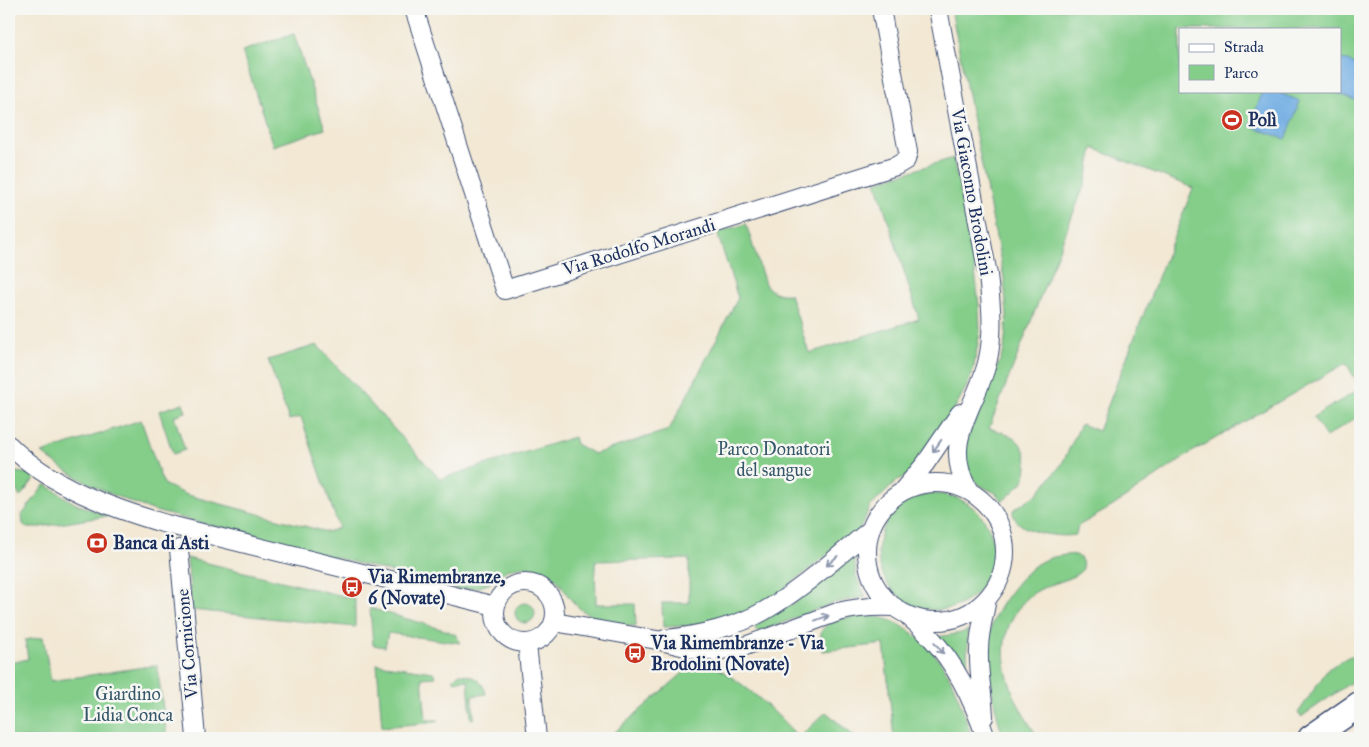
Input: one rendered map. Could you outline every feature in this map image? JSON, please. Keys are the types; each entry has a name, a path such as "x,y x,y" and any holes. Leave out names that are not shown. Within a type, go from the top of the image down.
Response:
{"highway":[{"path":"1311,738 1360,704"}],"street":[{"name":"Via Rodolfo Morandi","path":"414,9 505,290 896,166 906,160 908,152 881,9"},
{"name":"Via Giacomo Brodolini","path":"938,9 990,290 992,312 991,337 984,376 958,438 959,468 962,480 968,489"},
{"name":"Via Giacomo Brodolini","path":"903,491 925,464 984,376"},
{"path":"12,453 72,489 128,513 172,526 495,606"},
{"path":"554,622 657,640 698,650 722,650 744,646 854,608 870,606 900,610 928,620 951,619 971,612 988,599 1002,575 1005,561 1004,536 996,515 988,505 968,489 952,484 935,482 918,484 903,491 885,505 875,518 870,530 867,547 868,564 873,581 882,596 900,610 932,638 956,671 971,699 986,737"},
{"path":"657,640 701,633 741,622 763,612 810,580 870,530"},
{"name":"Via Cornicione","path":"179,549 196,738"},
{"path":"528,583 536,585 544,589 553,602 554,622 548,633 527,644 512,640 501,632 495,620 495,606 498,598 511,586 528,583"},
{"path":"986,737 979,647 981,627 988,599"},
{"path":"527,644 536,738"}],"green space":[{"path":"951,9 1360,9 1360,387 1346,363 1192,452 1113,506 1078,526 1076,535 1059,536 1038,532 1020,524 1014,518 1013,510 1037,494 1062,464 1081,424 1098,431 1193,188 1093,148 1086,181 989,428 1014,438 1019,442 1025,453 1027,466 1024,479 1004,500 1001,500 996,493 981,486 969,475 962,451 1004,351 1007,316 1004,278"},
{"path":"294,34 325,129 273,146 242,51"},
{"name":"Parco Donatori del sangue","path":"953,158 973,255 979,305 980,332 969,382 951,415 910,474 898,480 870,507 860,529 765,604 722,620 685,626 663,627 662,603 689,603 689,559 595,561 596,604 635,604 636,626 619,625 586,613 573,602 555,578 539,569 529,567 515,568 502,573 486,585 457,589 155,511 125,500 82,480 42,453 141,420 165,485 187,495 327,532 339,528 301,417 289,420 268,360 317,345 440,479 574,437 576,444 594,454 669,430 738,298 717,232 746,224 765,284 776,293 790,294 809,353 919,319 876,182"},
{"path":"1360,389 1360,415 1326,437 1313,417"},
{"path":"183,403 186,412 174,416 185,450 173,454 159,411"},
{"path":"9,473 29,474 35,478 20,497 9,482"},
{"path":"45,484 74,503 108,516 27,528 23,524 22,515"},
{"path":"936,494 958,498 968,503 977,511 985,520 990,530 994,552 990,574 985,584 977,593 968,601 958,606 936,610 914,606 904,601 895,593 887,584 882,574 878,552 882,530 887,520 895,511 904,503 914,498"},
{"path":"854,553 856,576 866,597 833,603 760,632 755,629 756,625 797,601"},
{"path":"1066,555 1077,555 1082,561 1083,569 1068,579 1044,587 1024,602 1013,617 1004,649 1005,665 1014,696 1039,738 1003,738 990,681 988,650 992,624 1005,599 1027,572 1043,561"},
{"path":"187,558 355,599 355,627 192,610"},
{"path":"525,603 532,606 535,613 532,620 525,623 518,620 515,613 518,606"},
{"path":"370,608 448,631 456,635 460,643 388,633 385,647 373,645"},
{"path":"856,616 889,620 902,626 926,644 949,676 972,738 894,738 884,644 823,651 821,636 825,626 841,619"},
{"path":"968,630 967,663 957,665 937,637"},
{"name":"Giardino Lidia Conca","path":"43,637 51,681 157,665 167,738 9,738 9,663 28,659 25,640"},
{"path":"1360,653 1360,676 1301,717 1298,713 1328,669 1348,657"},
{"path":"697,661 717,668 741,684 771,709 799,738 608,738"},
{"path":"377,664 433,672 436,677 422,678 426,720 439,720 436,722 382,727"},
{"path":"458,674 468,675 476,679 485,689 486,694 472,696 474,718 471,719 468,680 454,681"},
{"path":"826,712 856,738 799,738"}],"water":[{"path":"1342,59 1360,66 1360,102 1335,92 1342,92"},
{"path":"1263,92 1277,92 1300,101 1286,139 1250,126"}],"place":[{"name":"Polì","path":"1232,120"},
{"name":"Banca di Asti","path":"97,543"},
{"name":"Via Rimembranze, 6 (Novate)","path":"352,587"},
{"name":"Via Rimembranze - Via Brodolini (Novate)","path":"635,653"}]}
